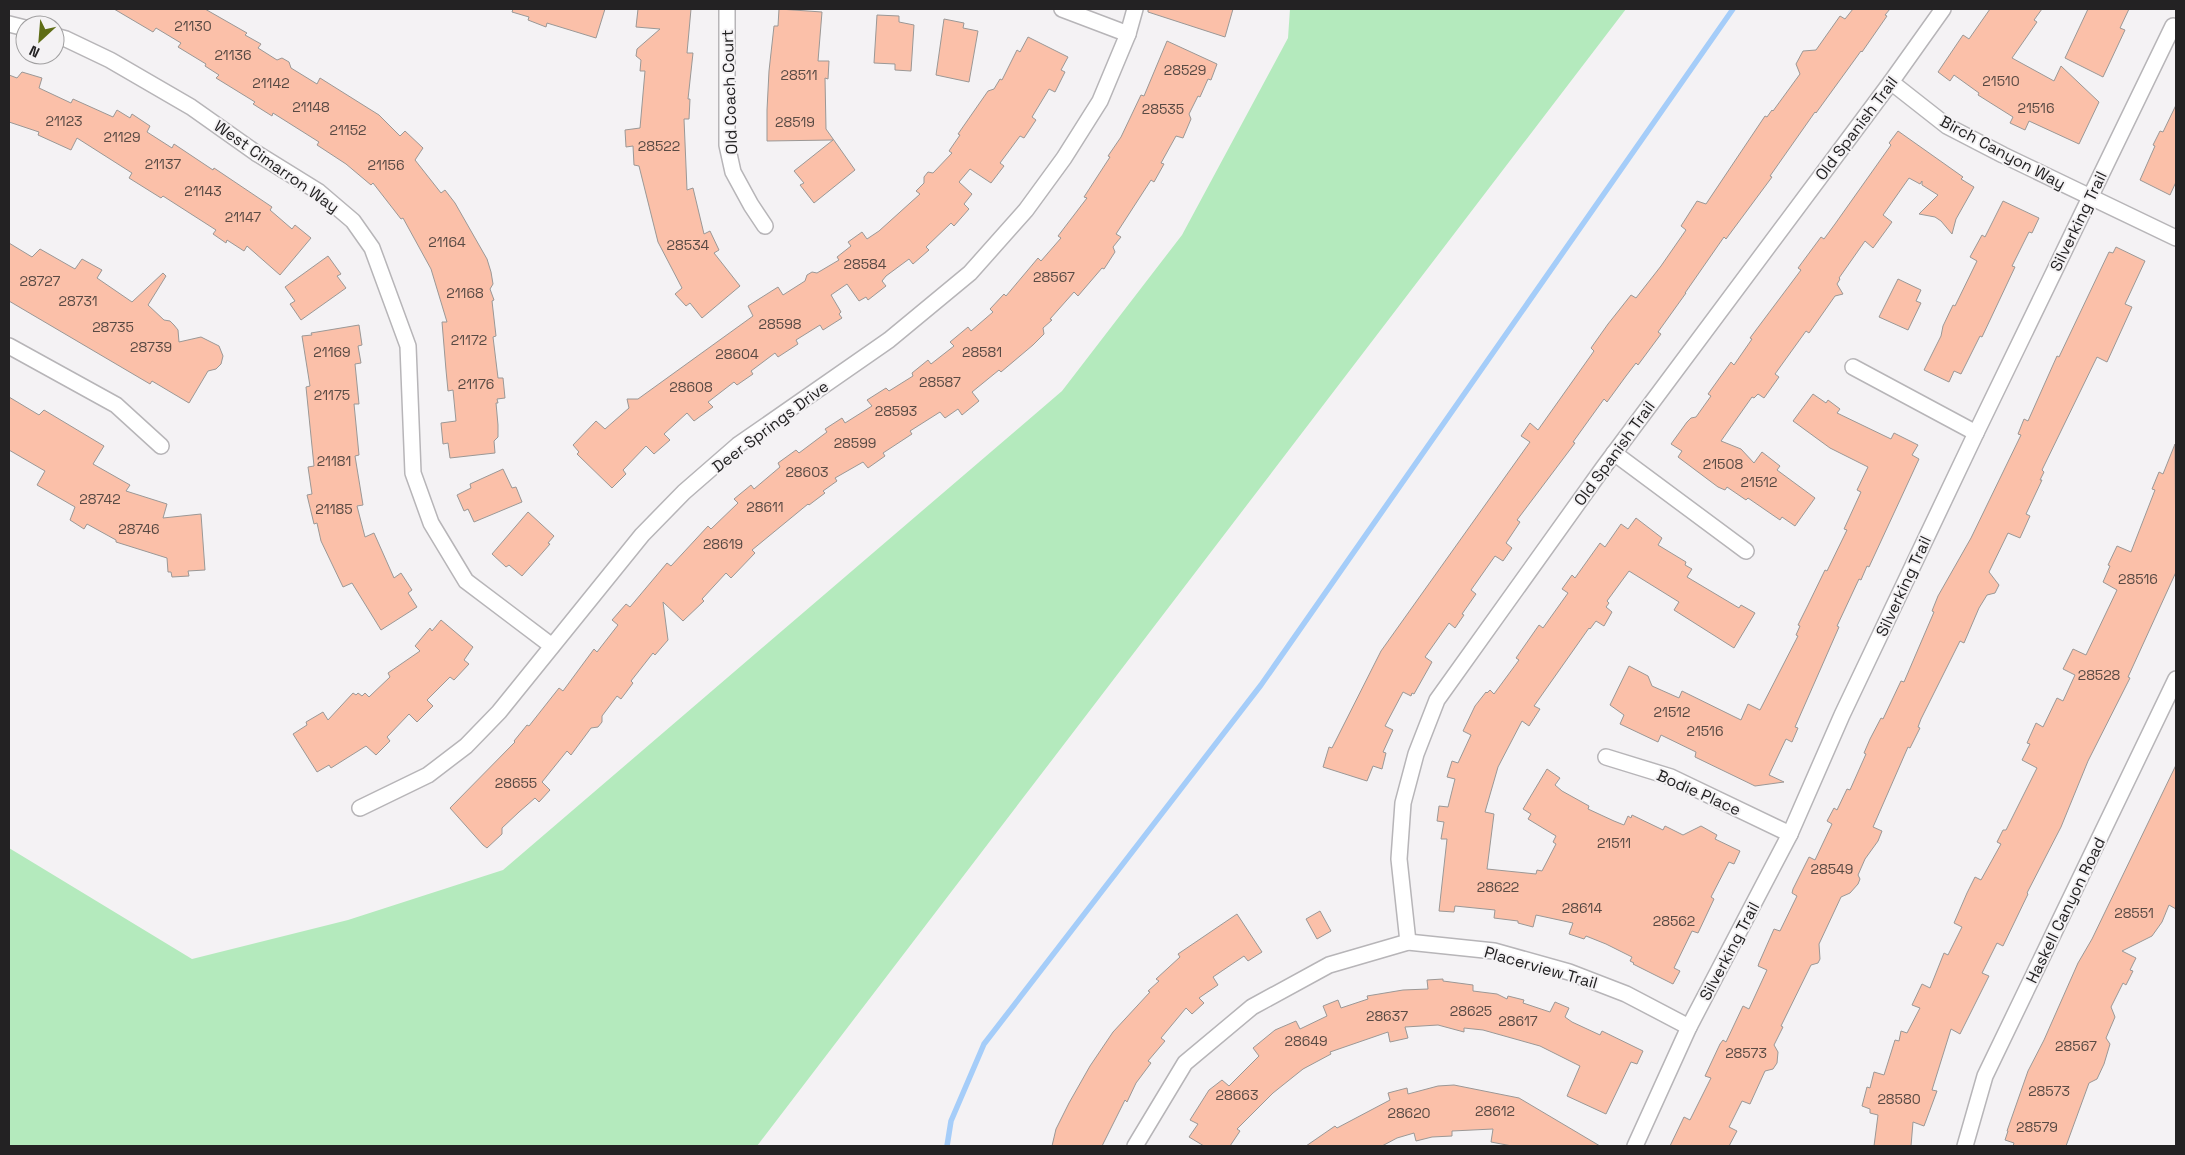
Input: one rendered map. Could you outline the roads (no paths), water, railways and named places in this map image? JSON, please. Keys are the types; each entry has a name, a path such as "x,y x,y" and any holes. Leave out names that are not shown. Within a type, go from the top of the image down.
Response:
{"street":[{"name":"Old Coach Court","path":"727,9 727,145 733,172 750,205 765,226"},
{"path":"1062,9 1128,34"},
{"name":"Deer Springs Drive","path":"360,808 428,775 466,746 499,712 642,535 684,492 738,446 889,340 970,273 1026,210 1064,158 1100,101 1128,34 1135,9"},
{"name":"Old Spanish Trail","path":"1408,942 1399,859 1403,803 1416,754 1437,700 1614,453 1891,82 1943,9"},
{"name":"Silverking Trail","path":"1635,1146 1689,1027 1790,834 1842,716 1976,433 2173,26"},
{"name":"West Cimarron Way","path":"65,39 110,60 191,107 256,153 319,192 353,221 372,248 408,346 413,473 430,523 466,581 552,646"},
{"name":"Birch Canyon Way","path":"1891,82 1947,126 2176,238"},
{"path":"9,346 116,405 161,446"},
{"path":"1853,367 1976,433"},
{"path":"1614,453 1746,551"},
{"name":"Haskell Canyon Road","path":"1965,1146 1985,1076 2176,679"},
{"name":"Bodie Place","path":"1606,757 1671,777 1790,834"},
{"name":"Placerview Trail","path":"1135,1146 1185,1063 1252,1007 1329,965 1408,942 1494,951 1569,972 1626,994 1689,1027"}],"waterway":[{"path":"947,1146 951,1121 984,1044 1261,685 1733,9"}]}
